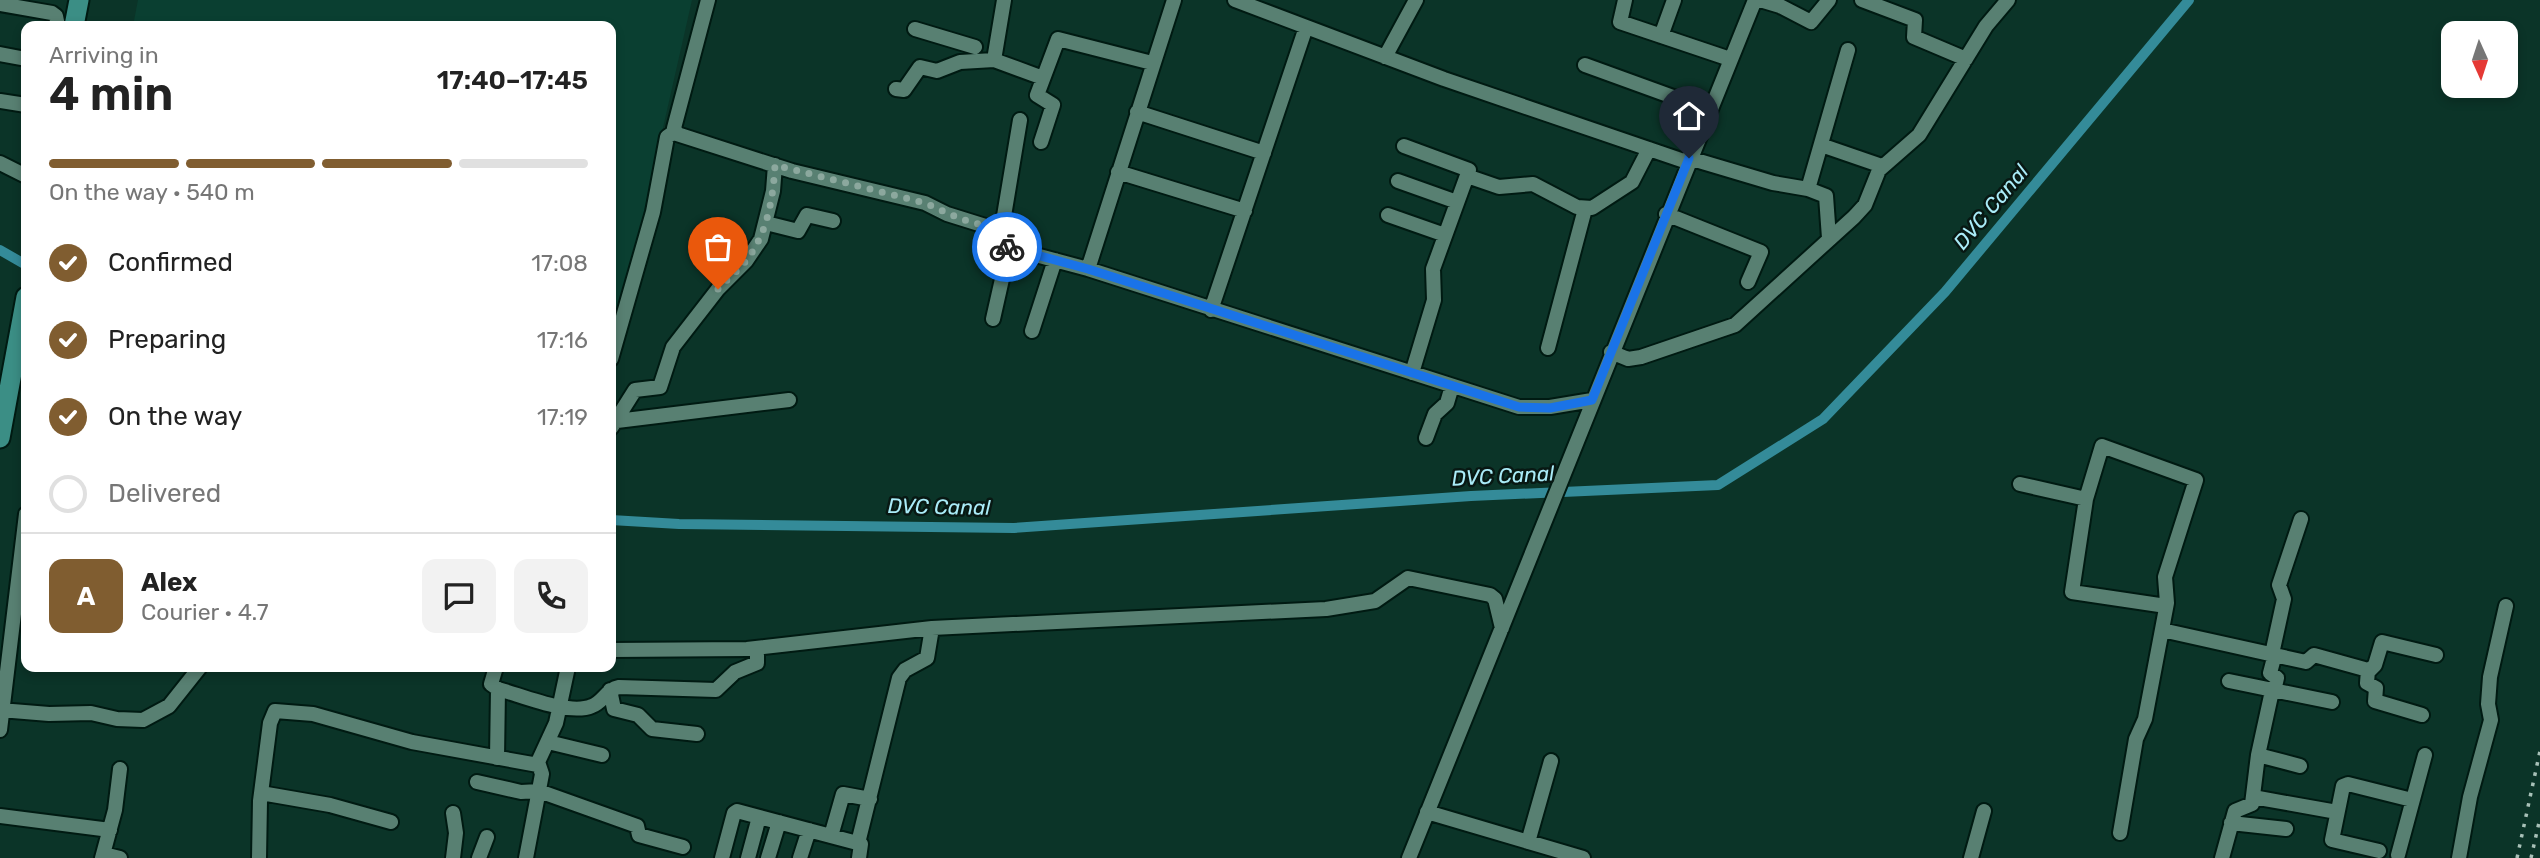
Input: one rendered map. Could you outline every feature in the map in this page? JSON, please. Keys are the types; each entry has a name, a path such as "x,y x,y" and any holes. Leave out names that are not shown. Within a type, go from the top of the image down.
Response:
{"main road":[{"path":"75,21 79,0"},
{"path":"0,438 17,373 21,339"}],"street":[{"path":"616,342 653,212 667,137 674,132 708,0"},
{"path":"994,60 1004,0"},
{"path":"1088,269 1174,0"},
{"path":"1236,0 1385,57 1650,149 1773,183 1808,189 1826,196 1829,238"},
{"path":"1385,57 1416,0"},
{"path":"1625,0 1619,21 1730,59"},
{"path":"1661,36 1674,0"},
{"path":"1409,858 1666,214 1755,0"},
{"path":"1760,0 1780,6 1813,22 1829,0"},
{"path":"1862,0 1915,20 1914,37 1966,59"},
{"path":"1611,352 1628,359 1641,357 1729,329 1865,205 1882,166 1919,135 1986,26 2008,0"},
{"path":"0,4 52,13 57,21"},
{"path":"1211,310 1306,27"},
{"path":"915,29 975,47"},
{"path":"1041,142 1053,106 1037,96 1059,38 1152,63"},
{"path":"1808,189 1848,50"},
{"path":"0,54 21,58"},
{"path":"896,89 904,89 920,67 937,71 960,62 994,60 1043,78"},
{"path":"1585,65 1709,110"},
{"path":"0,101 21,104"},
{"path":"1137,112 1264,153"},
{"path":"997,232 1002,228 1020,120"},
{"path":"674,132 775,165 925,203 997,232"},
{"path":"1821,145 1882,166"},
{"path":"1404,146 1468,169 1433,269 1434,300 1412,373"},
{"path":"1467,176 1499,187 1533,184 1585,209 1598,205 1632,182 1650,149"},
{"path":"0,163 21,174"},
{"path":"616,422 635,390 660,387 673,347 718,289 746,261 761,239 775,165"},
{"path":"1118,172 1245,211"},
{"path":"1398,181 1457,202"},
{"path":"1548,348 1585,209"},
{"path":"1666,214 1760,252 1748,282"},
{"path":"766,223 800,231 808,215 833,221"},
{"path":"1388,215 1445,235"},
{"path":"997,232 999,245 1088,269 1519,407 1590,405"},
{"path":"993,319 1009,248"},
{"path":"1032,331 1055,260"},
{"path":"1426,438 1435,414 1447,403 1452,386"},
{"path":"616,425 789,400"},
{"path":"2120,833 2136,739 2145,719 2162,630 2166,606 2165,577 2195,479 2102,446 2086,499 2072,592 2166,606"},
{"path":"2020,484 2086,499"},
{"path":"2222,858 2235,811 2251,805 2253,797 2258,755 2277,678 2270,673 2284,599 2279,585 2301,519"},
{"path":"0,730 21,553"},
{"path":"616,650 688,652 757,649 932,628 1326,609 1375,601 1408,578 1490,595 1494,599 1502,628"},
{"path":"2459,858 2470,797 2491,720 2488,704 2490,677 2507,606"},
{"path":"722,858 734,812 831,836 859,851 900,675 927,657 932,628"},
{"path":"2162,630 2306,662 2314,654 2369,671"},
{"path":"2422,715 2375,701 2376,688 2367,683 2369,671 2375,665 2382,642 2436,655"},
{"path":"495,672 491,684 498,689 560,707 592,706 610,690 619,687 716,690 735,672 755,665 757,649"},
{"path":"1,710 91,713 131,721 143,720 169,706 196,672"},
{"path":"526,858 542,774 538,765 560,707 567,672"},
{"path":"2229,681 2332,702"},
{"path":"497,758 498,689"},
{"path":"610,690 614,709 638,715 649,727 697,734"},
{"path":"259,858 261,793 270,723 272,715 280,709 349,722 412,742 538,765"},
{"path":"548,742 602,755"},
{"path":"2258,755 2300,766"},
{"path":"2399,855 2425,755"},
{"path":"1528,842 1551,761"},
{"path":"120,769 103,856 120,858"},
{"path":"477,782 521,792 539,791 637,826 639,835 683,847"},
{"path":"2379,851 2332,840 2346,784 2412,800"},
{"path":"261,793 330,806 391,822"},
{"path":"831,836 843,794 870,799"},
{"path":"2253,797 2337,812"},
{"path":"1970,858 1984,811"},
{"path":"1427,812 1583,858"},
{"path":"453,813 456,833 453,858"},
{"path":"0,816 110,830"},
{"path":"748,858 759,817"},
{"path":"768,858 779,822"},
{"path":"2231,822 2286,829"},
{"path":"800,858 809,830"},
{"path":"479,858 487,837"}],"shaded area":[{"path":"138,0 692,0 616,335 616,21 134,21"}],"waterway":[{"name":"DVC Canal","path":"616,520 679,524 1014,528 1471,496 1718,485 1823,419 1945,292 2189,0"},
{"name":"DVC Canal","path":"0,250 21,262"}],"railway":[{"path":"2517,858 2540,751"},
{"path":"2531,858 2540,818"}],"way so far":[{"path":"718,289 741,267 761,239 773,191 775,165 925,203 947,214 995,229 999,245 1007,247"}],"route":[{"path":"1007,247 1088,269 1519,407 1550,408 1592,400 1689,158"}]}
